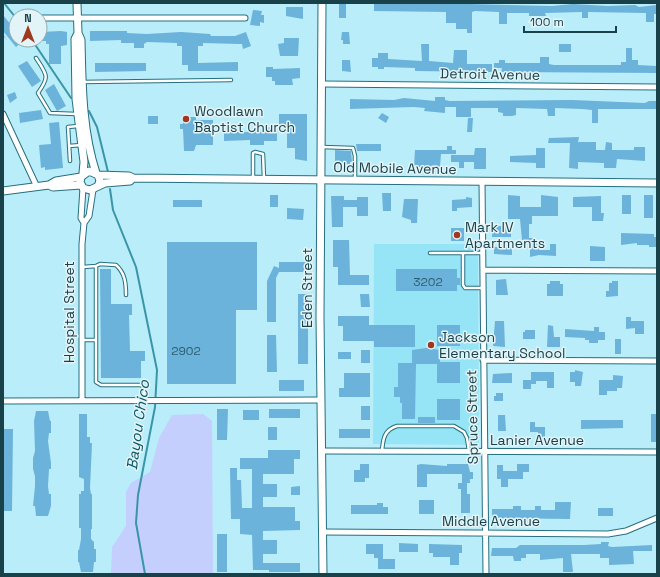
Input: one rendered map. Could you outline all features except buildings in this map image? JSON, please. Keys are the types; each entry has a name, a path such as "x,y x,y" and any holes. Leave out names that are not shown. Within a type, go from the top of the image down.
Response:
{"street":[{"path":"77,3 78,33 81,40 79,82 81,114 83,126 100,181 95,188"},
{"name":"Eden Street","path":"322,3 321,400 323,574"},
{"path":"48,18 245,18"},
{"name":"Detroit Avenue","path":"322,84 657,87"},
{"path":"3,114 37,187"},
{"path":"82,187 84,162 82,144 83,126"},
{"name":"Old Mobile Avenue","path":"3,191 49,185 56,181 82,175 89,171 97,174 129,176 133,178 657,183"},
{"name":"Old Mobile Avenue","path":"49,185 53,187 95,188 112,182 130,181 133,178"},
{"name":"Spruce Street","path":"482,182 484,533 486,574"},
{"name":"Hospital Street","path":"82,187 81,218 84,223"},
{"name":"Hospital Street","path":"82,401 82,244 84,223 88,216 95,188"},
{"path":"483,270 657,271"},
{"path":"483,360 657,361"},
{"path":"3,401 321,400"},
{"name":"Lanier Avenue","path":"322,451 657,452"},
{"name":"Middle Avenue","path":"322,532 608,534 626,531 657,518"}],"lane":[{"path":"36,58 47,75 46,81 38,93 50,113 81,114"},
{"path":"79,82 231,80"},
{"path":"70,161 68,127 83,126"},
{"path":"69,146 82,144"},
{"path":"322,147 353,148 355,156 355,180"},
{"path":"253,179 253,154 256,152 263,154 264,179"},
{"path":"430,253 482,254"},
{"path":"463,253 463,285 465,288 483,288"},
{"path":"82,267 96,266 100,264 116,264 121,270 126,283 126,295"},
{"path":"96,266 96,382 97,384 141,385 144,388 145,401"},
{"path":"83,340 96,340"},
{"path":"382,452 384,435 390,428 397,426 454,426 458,428 467,438 469,452"}],"path":[{"path":"3,35 7,40"}],"shaded area":[{"path":"374,244 478,244 479,445 373,444"},
{"path":"203,414 212,421 213,574 111,574 112,547 126,526 126,492 131,483 150,472 159,438 172,415"}],"waterway":[{"name":"Bayou Chico","path":"4,3 8,8"},
{"name":"Bayou Chico","path":"37,48 71,98"},
{"name":"Bayou Chico","path":"89,111 97,127 108,172"},
{"name":"Bayou Chico","path":"110,189 113,210 136,267 157,370 155,407 138,495 136,523 145,574"}],"place":[{"name":"Woodlawn Baptist Church","path":"186,119"},
{"name":"Mark IV Apartments","path":"457,235"},
{"name":"Jackson Elementary School","path":"431,345"}]}
